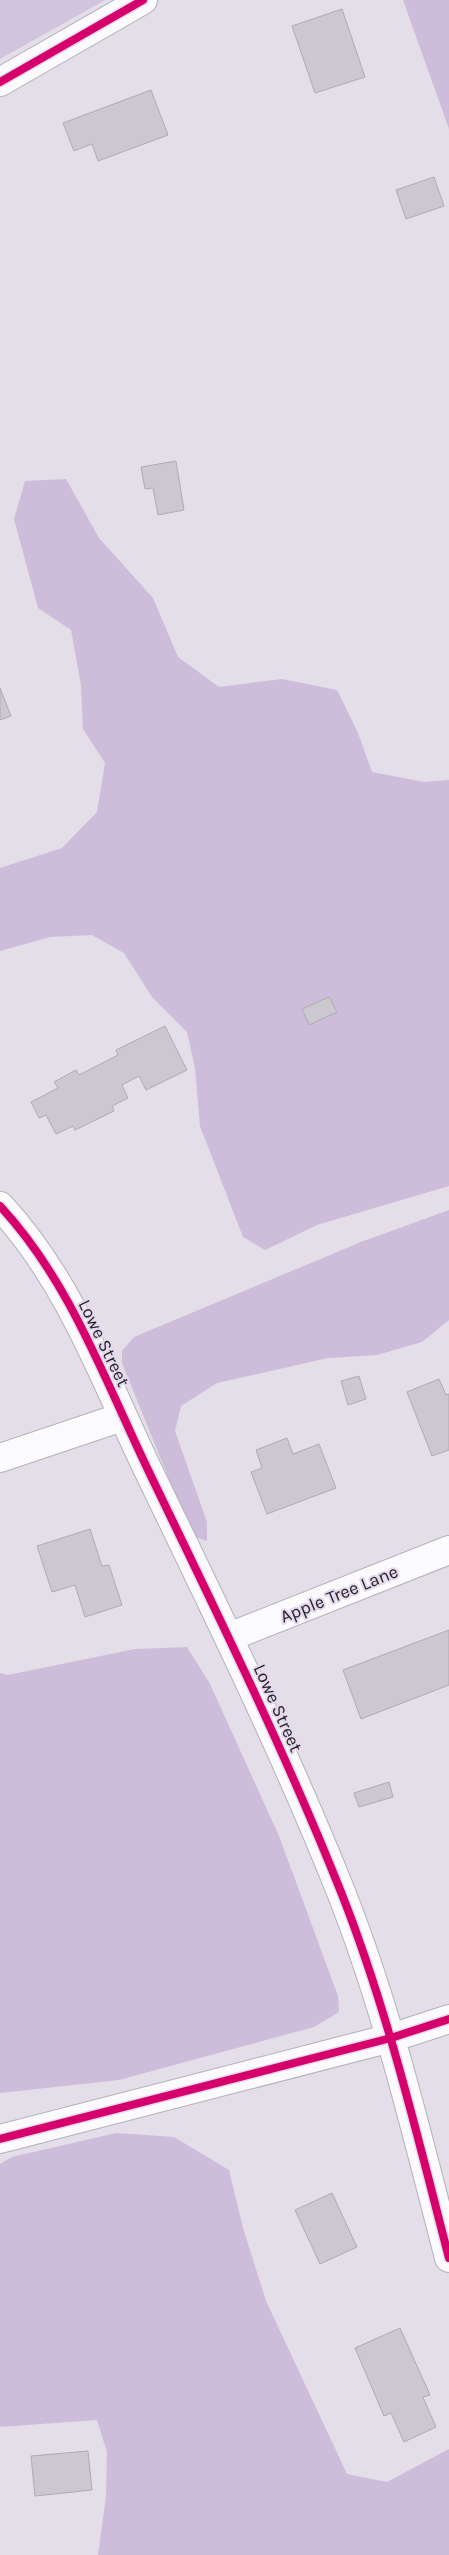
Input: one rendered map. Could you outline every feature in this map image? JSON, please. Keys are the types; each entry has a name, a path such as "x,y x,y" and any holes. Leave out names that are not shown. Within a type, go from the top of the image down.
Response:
{"street":[{"path":"0,82 143,0"},
{"name":"Lowe Street","path":"0,1206 22,1229 85,1331 122,1417 229,1637 280,1748 342,1894 391,2038 449,2258"},
{"path":"0,1458 122,1417"},
{"name":"Apple Tree Lane","path":"229,1637 449,1550"},
{"path":"0,2139 391,2038 449,2019"}],"shaded area":[{"path":"0,0 105,0 0,59"},
{"path":"403,0 449,0 449,129"},
{"path":"66,479 99,538 153,598 178,657 219,687 282,679 337,690 358,733 372,772 424,782 449,780 449,1186 317,1225 265,1250 243,1237 200,1126 195,1068 187,1032 152,997 124,953 92,935 50,937 0,951 0,868 62,848 97,812 105,763 83,729 81,685 71,630 38,608 14,519 25,481"},
{"path":"449,1210 449,1320 422,1342 377,1355 328,1358 217,1383 181,1406 175,1431 207,1522 207,1541 192,1536 122,1363 122,1351 134,1337 361,1242"},
{"path":"187,1647 210,1684 279,1836 338,1996 339,2012 314,2027 119,2080 0,2093 0,1673 8,1675 135,1649"},
{"path":"116,2133 174,2137 229,2170 243,2228 266,2301 347,2474 387,2482 449,2449 449,2555 98,2555 106,2496 107,2452 97,2420 0,2427 0,2164 12,2157"}],"building":[{"path":"342,9 365,77 315,93 292,26"},
{"path":"151,90 168,135 98,161 92,144 74,151 63,123"},
{"path":"434,177 444,206 406,219 396,190"},
{"path":"176,461 184,510 158,515 153,488 145,489 141,467"},
{"path":"0,688 11,716 0,720"},
{"path":"329,997 337,1012 309,1025 302,1009"},
{"path":"165,1026 187,1070 146,1090 139,1076 122,1085 128,1098 112,1106 114,1111 75,1130 73,1126 56,1134 46,1115 39,1118 31,1102 58,1088 54,1082 76,1070 79,1075 118,1055 116,1050"},
{"path":"359,1376 366,1399 348,1405 341,1381"},
{"path":"439,1379 446,1395 449,1394 449,1450 432,1456 407,1392"},
{"path":"287,1438 293,1454 319,1444 336,1488 267,1514 251,1472 262,1468 256,1450"},
{"path":"90,1529 102,1566 109,1565 122,1605 85,1617 75,1585 52,1592 37,1546"},
{"path":"449,1630 449,1685 361,1719 343,1670"},
{"path":"389,1782 393,1797 359,1807 354,1793"},
{"path":"332,2193 357,2247 320,2264 295,2210"},
{"path":"400,2328 430,2395 423,2397 436,2427 404,2442 391,2413 384,2416 355,2348"},
{"path":"88,2451 92,2490 35,2496 31,2456"}],"cycle path":[{"path":"0,82 143,0"},
{"path":"0,1206 25,1235 47,1266 84,1333 249,1680 319,1839 358,1937 373,1982 413,2120 449,2258"},
{"path":"0,2139 391,2038 449,2019"}]}
